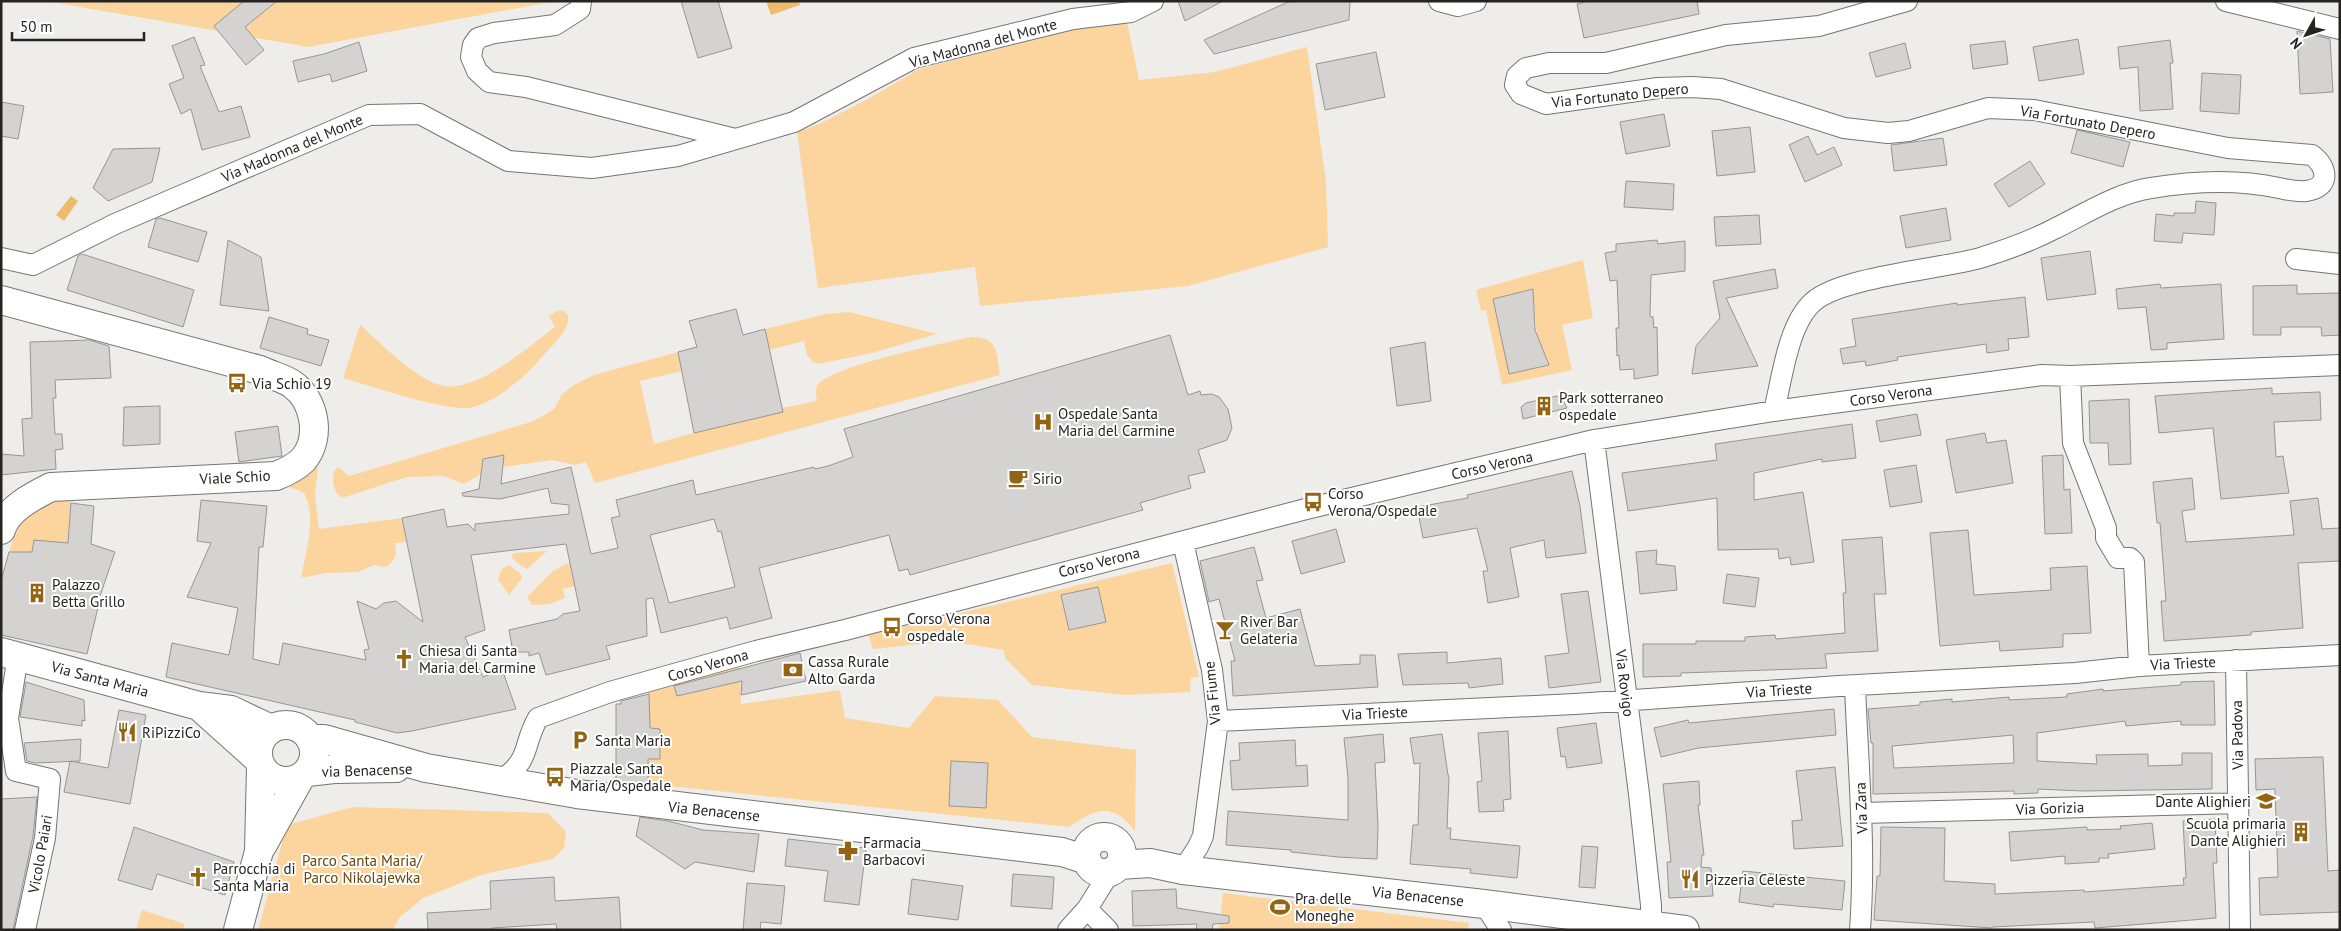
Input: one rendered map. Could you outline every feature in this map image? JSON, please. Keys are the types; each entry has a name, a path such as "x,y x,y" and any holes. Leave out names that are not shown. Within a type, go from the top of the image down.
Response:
{"main road":[{"name":"Viale Schio","path":"1,300 260,370 292,384 303,394 311,408 314,430 309,450 302,460 276,476 51,488 31,498 13,512 3,524 1,530"},
{"name":"Via Santa Maria","path":"10,654 199,706 231,710 271,729"},
{"name":"Via Santa Maria","path":"199,706 260,763"},
{"path":"238,930 259,851 260,742 271,729 280,726 297,728 310,739 314,756 259,851"},
{"name":"Via Benacense","path":"310,739 324,739 426,768 499,782 626,801 816,822 1150,863 1183,870 1484,904 1686,930"},
{"path":"260,763 274,779 291,781 304,775"},
{"name":"via Benacense","path":"304,775 334,769 426,768"}],"street":[{"path":"582,1 580,9 555,25 478,38 473,45 471,57 477,71 489,82 526,87 737,139"},
{"name":"Via Madonna del Monte","path":"1,258 33,265 116,224 369,115 420,114 508,161 592,168 678,156 794,122 914,58 1073,19 1131,12 1153,1"},
{"path":"1439,1 1458,6 1476,1"},
{"name":"Via Fortunato Depero","path":"1774,411 1793,337 1803,313 1813,302 1836,288 1945,266 2008,249 2031,240 2130,192 2221,181 2256,183 2292,191 2307,191 2316,188 2324,180 2325,172 2321,162 2312,155 2228,148 2034,110 1988,108 1972,111 1910,131 1888,133 1844,128 1721,90 1692,87 1658,88 1546,104 1521,94 1515,85 1517,76 1526,68 1549,63 1606,63 1726,35 1818,26 1907,1"},
{"path":"2226,1 2340,29"},
{"path":"2296,259 2340,264"},
{"name":"Corso Verona","path":"499,782 514,772 522,762 538,718 610,692 756,651 1306,509 1594,440 1774,411 2042,375 2070,376 2340,365"},
{"path":"2070,376 2073,443 2106,528 2106,538 2118,558 2130,558 2134,562 2139,666"},
{"name":"Via Rovigo","path":"1594,440 1628,699 1651,905 1651,926"},
{"name":"Via Fiume","path":"1183,870 1198,848 1203,836 1218,721 1212,670 1184,542"},
{"name":"Vicolo Paiari","path":"10,654 8,718 16,771 50,780 48,839 25,930"},
{"name":"Via Trieste","path":"1218,721 1855,686 2075,673 2139,666 2340,655"},
{"name":"Via Padova","path":"2236,660 2240,930"},
{"name":"Via Zara","path":"1855,686 1862,814 1863,888 1860,930"},
{"name":"Via Gorizia","path":"1862,814 2238,803"},
{"path":"1068,930 1090,904 1097,858"},
{"path":"1090,904 1108,930"},
{"path":"1484,904 1501,930"}],"green space":[{"path":"46,1 556,1 308,47"},
{"path":"1127,21 1139,80 1215,72 1307,47 1326,182 1328,247 1188,286 980,306 975,267 818,288 797,132 817,125 868,99 919,69 1104,22"},
{"path":"1583,260 1593,318 1562,325 1572,370 1502,385 1486,310 1481,311 1476,290","holes":["1533,289 1537,336 1549,365 1509,373 1493,299"]},
{"path":"559,310 564,311 568,315 568,321 564,332 556,342 528,372 511,386 493,399 473,407 462,408 429,403 343,378 360,325 422,377 444,386 458,386 472,382 502,366 555,327 549,316"},
{"path":"849,312 937,334 872,353 819,364 813,362 807,355 804,341 769,350 765,329 826,314"},
{"path":"971,337 987,340 991,343 996,353 1000,375 595,483 586,462 576,465 552,460 503,467 504,455 483,459 481,474 464,484 444,476 407,477 342,498 334,486 334,471 338,467 349,476 534,421 554,409 562,394 574,385 594,375 678,352 682,371 640,381 654,444 782,408 817,401 817,386 826,378 842,371 889,356"},
{"path":"321,436 315,496 319,529 402,518 407,542 395,543 395,557 386,567 374,565 358,572 326,573 301,578 308,545 310,513 308,503 304,493 287,486 271,485"},
{"path":"71,494 68,543 34,540 32,552 9,552 18,529 31,514 39,508"},
{"path":"547,551 527,569 517,563 511,556 514,553"},
{"path":"570,562 575,586 563,589 565,598 550,604 532,605 527,597 553,571"},
{"path":"1172,563 1199,677 1191,678 1190,692 1125,695 1032,685 1005,658 1004,650 947,641 873,649 868,635"},
{"path":"509,565 521,574 522,578 509,595 498,579 502,569"},
{"path":"740,667 741,704 840,690 845,718 909,728 935,696 998,700 1032,737 1136,750 1135,831 1119,815 1104,811 1096,812 1069,827 648,784 648,759 660,759 660,729 649,728 648,687"},
{"name":"Parco Santa Maria/ Parco Nikolajewka","path":"353,807 548,813 566,832 564,848 553,859 481,875 423,898 399,918 393,930 258,930 287,825"},
{"name":"Pra delle Moneghe","path":"1223,893 1469,923 1468,930 1219,930"},
{"path":"142,910 185,924 183,930 136,930"}],"shaded area":[{"path":"766,1 799,1 800,5 771,15"},
{"path":"71,196 78,201 64,221 56,215"}],"building":[{"path":"244,1 277,1 245,27 264,50 246,65 214,26"},
{"path":"681,1 718,1 732,48 698,58"},
{"path":"1178,1 1223,1 1185,21"},
{"path":"1350,1 1349,20 1214,54 1204,40 1288,2"},
{"path":"1589,1 1697,1 1699,14 1584,38 1577,4"},
{"path":"2297,31 2330,39 2333,92 2300,94"},
{"path":"194,37 205,65 200,66 219,112 241,106 250,137 202,150 191,109 181,114 169,84 184,78 172,46"},
{"path":"2078,39 2084,74 2039,81 2033,47"},
{"path":"2170,40 2173,63 2170,63 2173,109 2140,111 2138,67 2120,69 2118,47"},
{"path":"2005,41 2008,64 1973,69 1970,45"},
{"path":"359,42 367,71 332,82 330,74 298,82 293,61 324,54"},
{"path":"1905,43 1911,68 1876,77 1869,53"},
{"path":"1376,52 1385,97 1325,110 1316,64"},
{"path":"2202,73 2241,75 2239,114 2200,111"},
{"path":"1,102 24,106 18,139 1,136"},
{"path":"1664,114 1670,146 1626,154 1620,122"},
{"path":"1750,127 1755,172 1717,176 1712,131"},
{"path":"2077,130 2130,142 2123,167 2071,153"},
{"path":"1808,136 1817,155 1834,147 1842,165 1805,182 1789,145"},
{"path":"1943,138 1947,165 1894,171 1891,145"},
{"path":"160,148 152,182 108,201 93,188 113,149"},
{"path":"2030,161 2045,184 2009,207 1994,184"},
{"path":"1626,181 1674,184 1673,210 1624,207"},
{"path":"2196,201 2216,203 2214,235 2183,233 2182,243 2154,241 2156,214 2174,216 2174,213 2195,213"},
{"path":"1946,208 1951,240 1906,248 1900,216"},
{"path":"1759,215 1761,244 1716,246 1714,217"},
{"path":"160,218 207,232 198,262 148,247 156,219"},
{"path":"228,240 261,257 269,311 220,305"},
{"path":"1657,240 1658,244 1685,241 1685,271 1651,275 1650,316 1653,317 1654,328 1657,327 1658,375 1634,379 1634,369 1620,370 1619,355 1617,356 1616,328 1619,328 1617,280 1610,281 1605,253 1616,251 1616,244"},
{"path":"2090,251 2096,294 2047,300 2041,258"},
{"path":"82,254 194,290 183,327 67,290 78,256"},
{"path":"1775,269 1778,288 1726,298 1758,366 1692,374 1696,346 1720,318 1713,281"},
{"path":"2160,284 2161,288 2221,284 2224,339 2167,343 2167,349 2151,350 2146,307 2118,309 2116,289"},
{"path":"2297,285 2297,294 2340,293 2340,335 2322,336 2321,327 2281,327 2281,335 2253,335 2253,286"},
{"path":"1533,289 1535,330 1549,365 1509,374 1493,299"},
{"path":"2025,297 2029,337 2008,339 2009,350 1987,353 1986,344 1897,357 1898,360 1866,366 1865,361 1843,364 1840,349 1856,346 1852,319 1957,303 1957,305"},
{"path":"736,309 743,335 765,329 783,412 694,433 678,352 697,347 689,321"},
{"path":"269,317 308,329 307,334 329,340 321,366 260,348"},
{"path":"1170,335 1188,395 1200,391 1201,395 1212,394 1219,397 1228,409 1232,428 1227,440 1198,450 1205,472 1188,476 1191,488 1140,503 1143,510 910,575 908,569 899,571 889,535 759,568 772,618 730,629 727,617 661,633 653,598 646,599 647,636 606,646 610,659 546,675 539,653 529,656 529,652 513,652 509,630 557,619 563,614 580,611 566,544 471,555 485,630 465,637 483,677 502,669 516,709 397,733 355,722 355,720 166,677 172,643 229,655 238,608 187,597 211,543 197,541 201,500 267,506 263,547 259,547 253,659 279,665 283,643 366,660 364,650 369,649 357,601 376,609 384,603 396,601 423,622 402,518 444,509 447,527 468,524 475,531 475,524 569,514 569,505 551,503 548,488 500,499 463,496 462,493 479,489 483,459 504,455 501,484 571,467 591,554 618,548 611,518 620,516 616,500 693,480 696,495 814,467 815,469 828,466 853,457 844,429","holes":["714,519 718,532 721,531 735,587 669,603 650,535"]},
{"path":"89,340 109,346 111,378 55,380 56,398 53,398 55,434 62,434 63,449 55,450 56,469 1,475 1,454 24,456 22,419 32,418 30,342"},
{"path":"1425,342 1431,401 1397,406 1390,348"},
{"path":"2272,388 2272,394 2320,392 2321,420 2274,422 2276,457 2283,456 2289,493 2221,499 2213,428 2159,433 2155,396"},
{"name":"Park sotterraneo ospedale","path":"1557,396 1563,400 1567,408 1523,419 1521,407 1526,403"},
{"path":"2129,399 2131,464 2109,465 2108,443 2090,443 2089,401"},
{"path":"160,406 160,444 123,446 124,407"},
{"path":"1917,414 1921,435 1880,442 1876,421"},
{"path":"1852,424 1856,458 1822,462 1822,459 1754,473 1754,500 1803,492 1814,562 1791,565 1790,557 1779,559 1778,549 1718,550 1717,498 1628,511 1622,473 1717,460 1715,444"},
{"path":"278,426 282,456 239,462 235,432"},
{"path":"1985,433 1987,443 2006,440 2013,483 1956,493 1946,440"},
{"path":"2063,455 2064,490 2070,489 2072,533 2045,534 2042,456"},
{"path":"1916,465 1922,502 1890,507 1884,470"},
{"path":"1572,471 1580,506 1586,553 1546,558 1544,540 1510,548 1519,597 1488,603 1483,571 1488,571 1477,528 1423,538 1417,507 1468,498 1467,495"},
{"path":"2192,478 2195,509 2182,511 2186,542 2294,535 2290,501 2318,498 2322,529 2340,528 2340,561 2298,563 2303,628 2251,632 2251,635 2164,641 2161,601 2166,601 2160,523 2157,523 2153,482"},
{"name":"Palazzo Betta Grillo","path":"71,503 94,506 91,544 115,552 99,599 87,654 1,635 1,581 9,552 32,552 34,540 68,543"},
{"path":"1336,529 1345,562 1301,574 1292,541"},
{"path":"1968,530 1974,595 2051,590 2050,568 2087,566 2091,633 2063,634 2063,647 2000,651 1999,641 1940,646 1930,533"},
{"path":"1882,537 1886,594 1874,594 1878,651 1825,654 1827,668 1681,673 1681,676 1643,677 1643,644 1696,644 1696,641 1745,641 1745,637 1775,635 1776,639 1845,633 1843,593 1846,593 1842,540"},
{"path":"1254,547 1263,580 1256,581 1266,618 1300,609 1315,666 1360,664 1360,655 1375,655 1378,687 1233,696 1231,661 1235,661 1219,599 1209,602 1200,561"},
{"path":"1657,550 1656,564 1675,566 1677,590 1640,594 1636,552"},
{"path":"1727,574 1759,578 1755,607 1723,603"},
{"path":"1098,587 1106,622 1069,630 1061,595"},
{"path":"1588,591 1601,682 1549,688 1545,656 1569,653 1561,594"},
{"path":"1447,652 1447,663 1501,658 1503,684 1469,688 1468,683 1403,685 1398,654"},
{"path":"800,653 806,681 741,695 742,681 677,696 674,686"},
{"path":"2214,681 2215,725 2181,725 2181,721 2126,726 2125,721 2037,733 2037,761 2097,764 2096,755 2148,754 2148,766 2182,765 2182,753 2212,753 2212,789 2082,791 2038,789 2038,793 2014,794 2014,791 1873,794 1873,743 1871,743 1868,709 1920,705 1920,702 1952,699 1952,702 2009,697 2009,700 2067,697 2067,694 2103,689 2103,691 2181,685 2181,682","holes":["2013,735 2014,763 1894,768 1892,746"]},
{"path":"26,682 84,700 85,721 82,720 82,726 20,717"},
{"path":"649,694 650,728 660,729 660,759 648,759 648,784 616,783 616,704"},
{"path":"1834,709 1836,735 1698,748 1661,757 1654,728 1688,720 1689,723"},
{"path":"119,710 146,715 130,804 64,792 70,761 108,768"},
{"path":"1596,723 1602,763 1567,768 1565,756 1561,757 1557,728"},
{"path":"1508,731 1511,799 1503,800 1504,811 1479,812 1477,782 1482,781 1478,733"},
{"path":"1383,734 1385,762 1375,763 1378,826 1377,859 1338,857 1291,852 1291,850 1226,845 1228,811 1348,820 1348,778 1344,738"},
{"path":"1442,734 1449,776 1447,828 1451,828 1450,839 1520,846 1517,878 1470,873 1471,869 1410,864 1413,825 1418,825 1420,763 1414,764 1410,738"},
{"path":"81,739 80,761 36,763 27,761 24,743"},
{"path":"1295,740 1296,766 1307,765 1308,786 1232,790 1230,761 1240,760 1239,743"},
{"name":"Scuola primaria Dante Alighieri","path":"2323,757 2328,871 2340,870 2340,912 2260,915 2259,878 2278,877 2275,789 2256,790 2255,759"},
{"path":"951,761 988,763 986,808 949,806"},
{"path":"1835,767 1843,846 1794,849 1792,821 1802,820 1796,771"},
{"path":"1699,781 1700,805 1698,805 1704,855 1702,855 1701,867 1711,868 1713,896 1669,898 1667,862 1671,862 1663,784"},
{"path":"37,797 33,836 13,930 1,930 1,799"},
{"path":"640,817 668,821 703,830 759,834 754,872 695,862 685,869 636,836"},
{"path":"2215,819 2217,863 2213,863 2216,918 2095,928 2094,922 1992,928 1874,920 1877,876 1880,876 1881,827 1945,828 1944,881 1995,884 1995,894 2084,890 2084,892 2184,885 2183,878 2186,878 2183,821"},
{"path":"2152,823 2155,849 2108,854 2109,858 2099,858 2099,862 2065,864 2065,856 2011,861 2009,832 2087,827 2087,830 2121,829 2120,826"},
{"name":"Parrocchia di Santa Maria","path":"134,827 234,862 225,895 157,874 152,890 118,880"},
{"path":"788,839 866,848 859,905 824,901 828,871 785,866"},
{"path":"1582,846 1598,847 1595,888 1579,887"},
{"path":"1743,871 1845,881 1842,910 1774,904 1773,907 1739,902"},
{"path":"1013,874 1054,877 1052,909 1011,906"},
{"path":"554,877 555,901 619,897 621,930 557,930 556,924 492,928 492,930 428,930 427,913 491,909 490,881"},
{"path":"912,879 963,886 958,920 908,914"},
{"path":"747,883 785,886 781,924 761,922 760,930 743,930"},
{"path":"1176,889 1177,908 1229,916 1229,923 1213,924 1212,930 1196,930 1197,924 1133,926 1132,891"}],"place":[{"name":"Via Schio 19","path":"237,383"},
{"name":"Park sotterraneo ospedale","path":"1544,406"},
{"name":"Ospedale Santa Maria del Carmine","path":"1043,422"},
{"name":"Sirio","path":"1018,478"},
{"name":"Corso Verona/Ospedale","path":"1313,502"},
{"name":"Palazzo Betta Grillo","path":"37,593"},
{"name":"Corso Verona ospedale","path":"892,627"},
{"name":"River Bar Gelateria","path":"1225,630"},
{"name":"Chiesa di Santa Maria del Carmine","path":"404,659"},
{"name":"Cassa Rurale Alto Garda","path":"793,670"},
{"name":"RiPizziCo","path":"127,732"},
{"name":"Santa Maria","path":"580,740"},
{"name":"Piazzale Santa Maria/Ospedale","path":"555,777"},
{"name":"Dante Alighieri","path":"2266,801"},
{"name":"Scuola primaria Dante Alighieri","path":"2301,832"},
{"name":"Farmacia Barbacovi","path":"848,851"},
{"name":"Parrocchia di Santa Maria","path":"198,877"},
{"name":"Pizzeria Celeste","path":"1690,879"},
{"name":"Pra delle Moneghe","path":"1280,907"}]}
